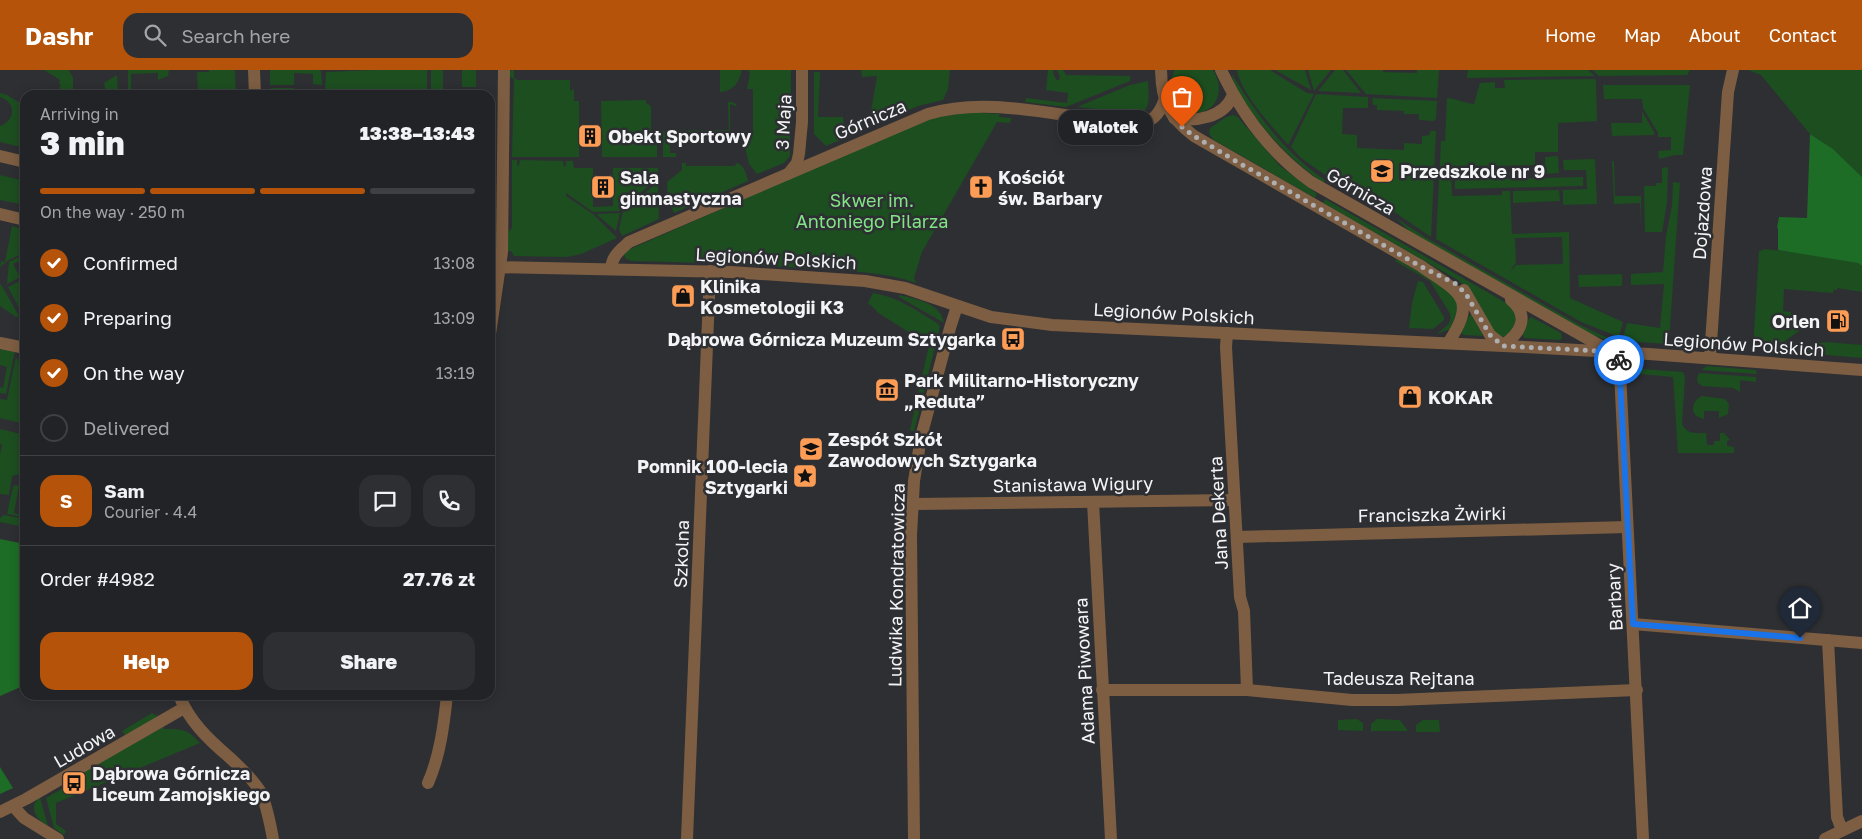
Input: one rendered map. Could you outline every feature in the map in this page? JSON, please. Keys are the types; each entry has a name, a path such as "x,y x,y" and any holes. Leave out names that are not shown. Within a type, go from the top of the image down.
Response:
{"street":[{"path":"254,70 255,90"},
{"path":"495,265 502,252 504,70"},
{"name":"3 Maja","path":"789,173 797,163 799,154 802,122 802,70"},
{"path":"1161,70 1164,101"},
{"name":"Górnicza","path":"1221,70 1233,95 1249,120 1269,145 1298,173 1496,288 1615,352"},
{"name":"Dojazdowa","path":"1710,358 1729,70"},
{"path":"1174,118 1196,119 1210,116 1226,106 1233,95"},
{"name":"Górnicza","path":"611,269 614,256 629,242 920,116 944,109 985,107 1136,124 1148,122 1155,117 1164,101"},
{"name":"Górnicza","path":"1164,101 1174,118 1194,136 1420,266 1452,281 1463,290 1490,335 1503,346 1516,335 1522,319 1518,306 1496,288"},
{"path":"0,156 20,161"},
{"path":"0,214 20,219"},
{"name":"Górnicza","path":"1420,266 1455,291 1463,303 1461,323 1448,343"},
{"name":"Legionów Polskich","path":"495,267 710,271 805,276 880,283 910,290 991,318 1036,324 1615,352 1862,370"},
{"name":"Szkolna","path":"687,839 710,271"},
{"name":"Ludwika Kondratowicza","path":"914,839 911,535 913,504 921,437 957,306"},
{"name":"Jana Dekerta","path":"1227,333 1234,500 1240,597 1244,611 1248,690"},
{"path":"0,344 20,347"},
{"name":"Barbary","path":"1615,352 1637,690 1644,839"},
{"name":"Stanisława Wigury","path":"913,504 1234,500"},
{"name":"Adama Piwowara","path":"1093,502 1111,839"},
{"name":"Franciszka Żwirki","path":"1237,537 1627,527"},
{"path":"1633,624 1862,643"},
{"path":"1828,640 1838,817 1842,830"},
{"name":"Tadeusza Rejtana","path":"1102,690 1248,690 1352,700 1398,700 1637,690"},
{"path":"181,700 184,708 198,728 256,785 263,800 273,839"},
{"path":"428,783 434,770 446,700"},
{"name":"Ludowa","path":"0,812 184,708"},
{"path":"13,806 24,818 56,839"},
{"path":"1825,839 1862,821"}],"green space":[{"path":"44,70 69,70 73,78 73,90 62,90 59,88 61,85 59,83 60,80"},
{"path":"128,70 169,70 168,76 158,80 158,73 131,74 131,90 128,90"},
{"path":"209,70 235,70 236,90 198,90 197,72 209,72"},
{"path":"270,70 319,70 321,71 322,85 313,84 313,74 294,73 294,85 270,85"},
{"path":"427,70 427,90 325,90 326,72"},
{"path":"431,70 443,70 443,90 431,90"},
{"path":"462,70 476,70 476,87 462,87"},
{"path":"514,70 514,78 518,80 570,80 570,91 574,89 574,101 579,101 579,157 512,157 514,79 509,76 509,72"},
{"path":"720,70 742,70 732,88 720,92"},
{"path":"748,70 791,70 790,156 784,163 757,174 749,164 745,147 753,135 753,89 747,89 750,74"},
{"path":"861,70 950,70 948,89 943,100 918,106 826,146 814,134 814,72 820,72 818,117 843,117 844,125 860,122 870,117 877,76 862,77"},
{"path":"1048,70 1053,70 1057,80 1060,77 1057,70 1063,70 1066,75 1130,76 1130,81 1066,107 1025,102 1026,98 1067,103 1068,93 1046,90"},
{"path":"1175,70 1213,70 1219,85 1219,93 1213,106 1199,113 1190,113 1177,107 1173,102 1170,89 1170,82"},
{"path":"1237,70 1270,70 1307,93 1314,94 1288,145 1250,99 1239,79"},
{"path":"1275,70 1305,70 1311,90"},
{"path":"1308,70 1331,70 1314,91"},
{"path":"1335,70 1343,70 1361,93 1318,91"},
{"path":"1346,70 1383,70 1383,72 1417,73 1417,70 1439,70 1437,98 1366,94"},
{"path":"1468,70 1588,70 1595,76 1467,78"},
{"path":"1592,70 1690,70 1687,75 1599,76"},
{"path":"1748,70 1862,70 1862,177 1833,149 1810,134 1761,75"},
{"path":"1232,74 1251,104 1273,132 1297,158 1325,180 1323,183 1290,156 1262,125 1239,92"},
{"path":"117,75 118,90 105,90 104,83"},
{"path":"1595,79 1597,121 1558,123 1558,152 1535,152 1535,165 1451,167 1452,196 1502,195 1502,191 1510,191 1512,234 1569,232 1570,298 1623,322 1619,337 1581,322 1436,239 1441,141 1445,141 1447,98 1474,104 1480,83 1495,82 1495,88 1505,88 1504,80","holes":["1562,237 1563,264 1516,265 1510,272 1516,262 1515,238"]},
{"path":"1148,81 1148,104 1144,112 1140,114 1077,107 1130,85"},
{"path":"1603,85 1690,85 1683,155 1659,159 1658,151 1671,150 1671,137 1658,137 1658,133 1643,108 1642,99 1604,99"},
{"path":"271,88 294,88 294,90 271,90"},
{"path":"0,93 20,103 20,147 0,142 0,126 9,120 12,111 9,103 0,97"},
{"name":"Przedszkole nr 9","path":"1316,94 1368,97 1368,108 1343,108 1342,134 1357,135 1357,148 1404,150 1404,143 1422,144 1422,136 1430,135 1430,131 1436,131 1431,237 1387,207 1389,204 1349,181 1328,177 1301,158 1291,147"},
{"path":"1372,98 1437,101 1436,118 1434,121 1419,120 1419,114 1404,114 1404,111 1377,110 1377,105 1373,105"},
{"path":"646,100 646,103 651,106 651,133 657,133 657,157 602,157 601,101"},
{"path":"728,102 735,103 737,107 730,104 730,131 738,134 736,141 675,143 675,135 670,135 670,153 676,153 676,157 663,157 663,131 729,130"},
{"path":"1642,111 1654,135 1612,136 1611,123 1642,123"},
{"name":"Skwer im. Antoniego Pilarza","path":"968,112 1000,114 999,117 1011,118 1010,123 997,122 922,252 914,278 916,283 892,276 855,271 631,261 625,258 624,253 628,250 927,119"},
{"path":"1233,115 1238,117 1280,166 1317,194 1315,198 1214,140 1209,134 1210,128 1226,117"},
{"path":"1810,134 1833,149 1862,177 1862,266 1858,263 1778,250 1777,228 1779,217 1807,218"},
{"path":"1558,156 1559,173 1545,174 1545,157"},
{"path":"1595,159 1597,204 1563,205 1563,190 1587,189 1586,170 1564,170 1563,160"},
{"path":"512,160 517,160 517,166 520,160 563,161 564,166 566,166 566,161 573,161 574,168 593,168 593,207 613,206 613,168 658,168 658,178 619,211 593,212 566,193 566,196 593,214 617,238 581,254 567,257 514,256 511,251 508,251 508,232 512,228"},
{"path":"1612,161 1614,161 1615,196 1641,196 1641,225 1640,203 1614,204"},
{"path":"682,163 686,163 686,166 735,166 736,163 744,169 748,181 674,213 668,201 667,182 682,170"},
{"path":"1668,167 1667,203 1662,232 1645,232 1644,186 1656,186 1656,183 1662,183 1662,168"},
{"path":"1524,173 1524,175 1455,177 1455,174"},
{"path":"0,175 20,180 20,204 0,200"},
{"path":"1583,177 1583,186 1455,189 1455,180"},
{"path":"658,182 659,219 622,236 619,229 623,211"},
{"path":"1673,182 1680,183 1669,341 1703,345 1698,346 1638,342 1623,338 1627,323 1660,328 1664,284 1631,285 1631,274 1663,272 1666,236 1672,206"},
{"path":"1559,190 1560,201 1513,203 1513,191"},
{"path":"1325,199 1508,304 1515,311 1516,325 1505,337 1497,336 1465,286 1458,280 1323,203"},
{"path":"495,205 496,206 497,250 495,250"},
{"path":"620,213 616,231 596,214"},
{"path":"1396,218 1425,237 1578,324 1603,336 1632,344 1604,339 1590,334 1410,232"},
{"path":"12,226 20,228 20,254 0,267 1,261 5,262"},
{"path":"1765,249 1858,263 1862,266 1862,292 1837,288 1837,290 1833,290 1833,293 1784,289 1783,311 1791,312 1790,327 1799,328 1799,331 1774,349 1753,349 1759,251"},
{"path":"20,256 20,260 13,264 20,277 7,284 9,262"},
{"path":"1396,259 1446,288 1460,304 1450,329 1437,334 1448,325 1450,316 1430,281 1395,261"},
{"path":"1622,274 1622,286 1579,287 1578,275"},
{"path":"20,281 20,309 8,287"},
{"path":"1418,281 1423,282 1444,317 1444,320 1433,329 1409,328 1412,303"},
{"path":"0,284 19,316 16,317 0,306"},
{"path":"873,293 906,305 937,323 940,327 914,431 910,430 929,345 877,312 868,303"},
{"path":"899,295 920,300 933,306 942,316 944,323 899,297"},
{"path":"1471,314 1482,336 1464,335 1461,333"},
{"path":"1531,317 1561,333 1562,338 1560,340 1524,338 1523,335 1528,320"},
{"path":"1826,342 1862,345 1862,358 1803,353 1803,349 1809,345"},
{"path":"0,350 15,351 6,394 0,393 0,387 3,388 7,367 0,365"},
{"path":"16,357 20,364 20,423 0,418 0,399 7,400"},
{"path":"1707,366 1756,370 1757,374 1701,370"},
{"path":"1629,368 1683,372 1685,377 1682,424 1684,428 1689,432 1706,433 1707,445 1714,445 1714,441 1720,441 1720,433 1724,433 1730,440 1727,441 1727,446 1734,447 1734,453 1678,453 1673,377 1629,373"},
{"path":"1699,373 1756,377 1756,382 1740,380 1740,392 1733,388 1702,386 1698,383"},
{"path":"1702,396 1725,399 1729,404 1728,414 1719,418 1719,411 1704,411 1704,419 1696,416 1693,411 1694,404"},
{"path":"0,429 20,434 20,474 12,476 9,495 0,494 0,455 2,445 0,444"},
{"path":"15,485 19,486 14,513 20,516 7,514"},
{"path":"4,515 20,518 20,526 0,522 0,518"},
{"path":"0,539 20,543 20,687 0,696"},
{"path":"152,713 159,717 125,735 122,731"},
{"path":"1357,719 1363,723 1363,731 1338,730 1338,720"},
{"path":"1377,719 1400,720 1408,731 1371,731 1371,724"},
{"path":"1423,720 1439,720 1440,732 1416,732 1416,725"},
{"path":"163,727 164,729 184,731 192,735 200,743 56,803 56,824 66,831 64,835 54,828 46,798 74,782 77,785 82,781 81,778 84,776 82,773"},
{"path":"0,767 13,788 0,794"},
{"path":"40,797 48,826 39,820 34,812 34,804"}],"way so far":[{"path":"1182,127 1234,160 1420,266 1444,276 1456,284 1466,294 1491,337 1503,346 1619,352 1619,360"}],"place":[{"name":"Walotek","path":"1182,127"},
{"name":"Obekt Sportowy","path":"590,136"},
{"name":"Przedszkole nr 9","path":"1382,171"},
{"name":"Sala gimnastyczna","path":"603,187"},
{"name":"Kościół św. Barbary","path":"981,187"},
{"name":"Klinika Kosmetologii K3","path":"683,296"},
{"name":"Orlen","path":"1838,321"},
{"name":"Dąbrowa Górnicza Muzeum Sztygarka","path":"1013,339"},
{"name":"Park Militarno-Historyczny „Reduta”","path":"887,390"},
{"name":"KOKAR","path":"1410,397"},
{"name":"Zespół Szkół Zawodowych Sztygarka","path":"811,449"},
{"name":"Pomnik 100-lecia Sztygarki","path":"805,476"},
{"name":"Dąbrowa Górnicza Liceum Zamojskiego","path":"74,783"}],"route":[{"path":"1619,360 1633,624 1800,638"}]}
